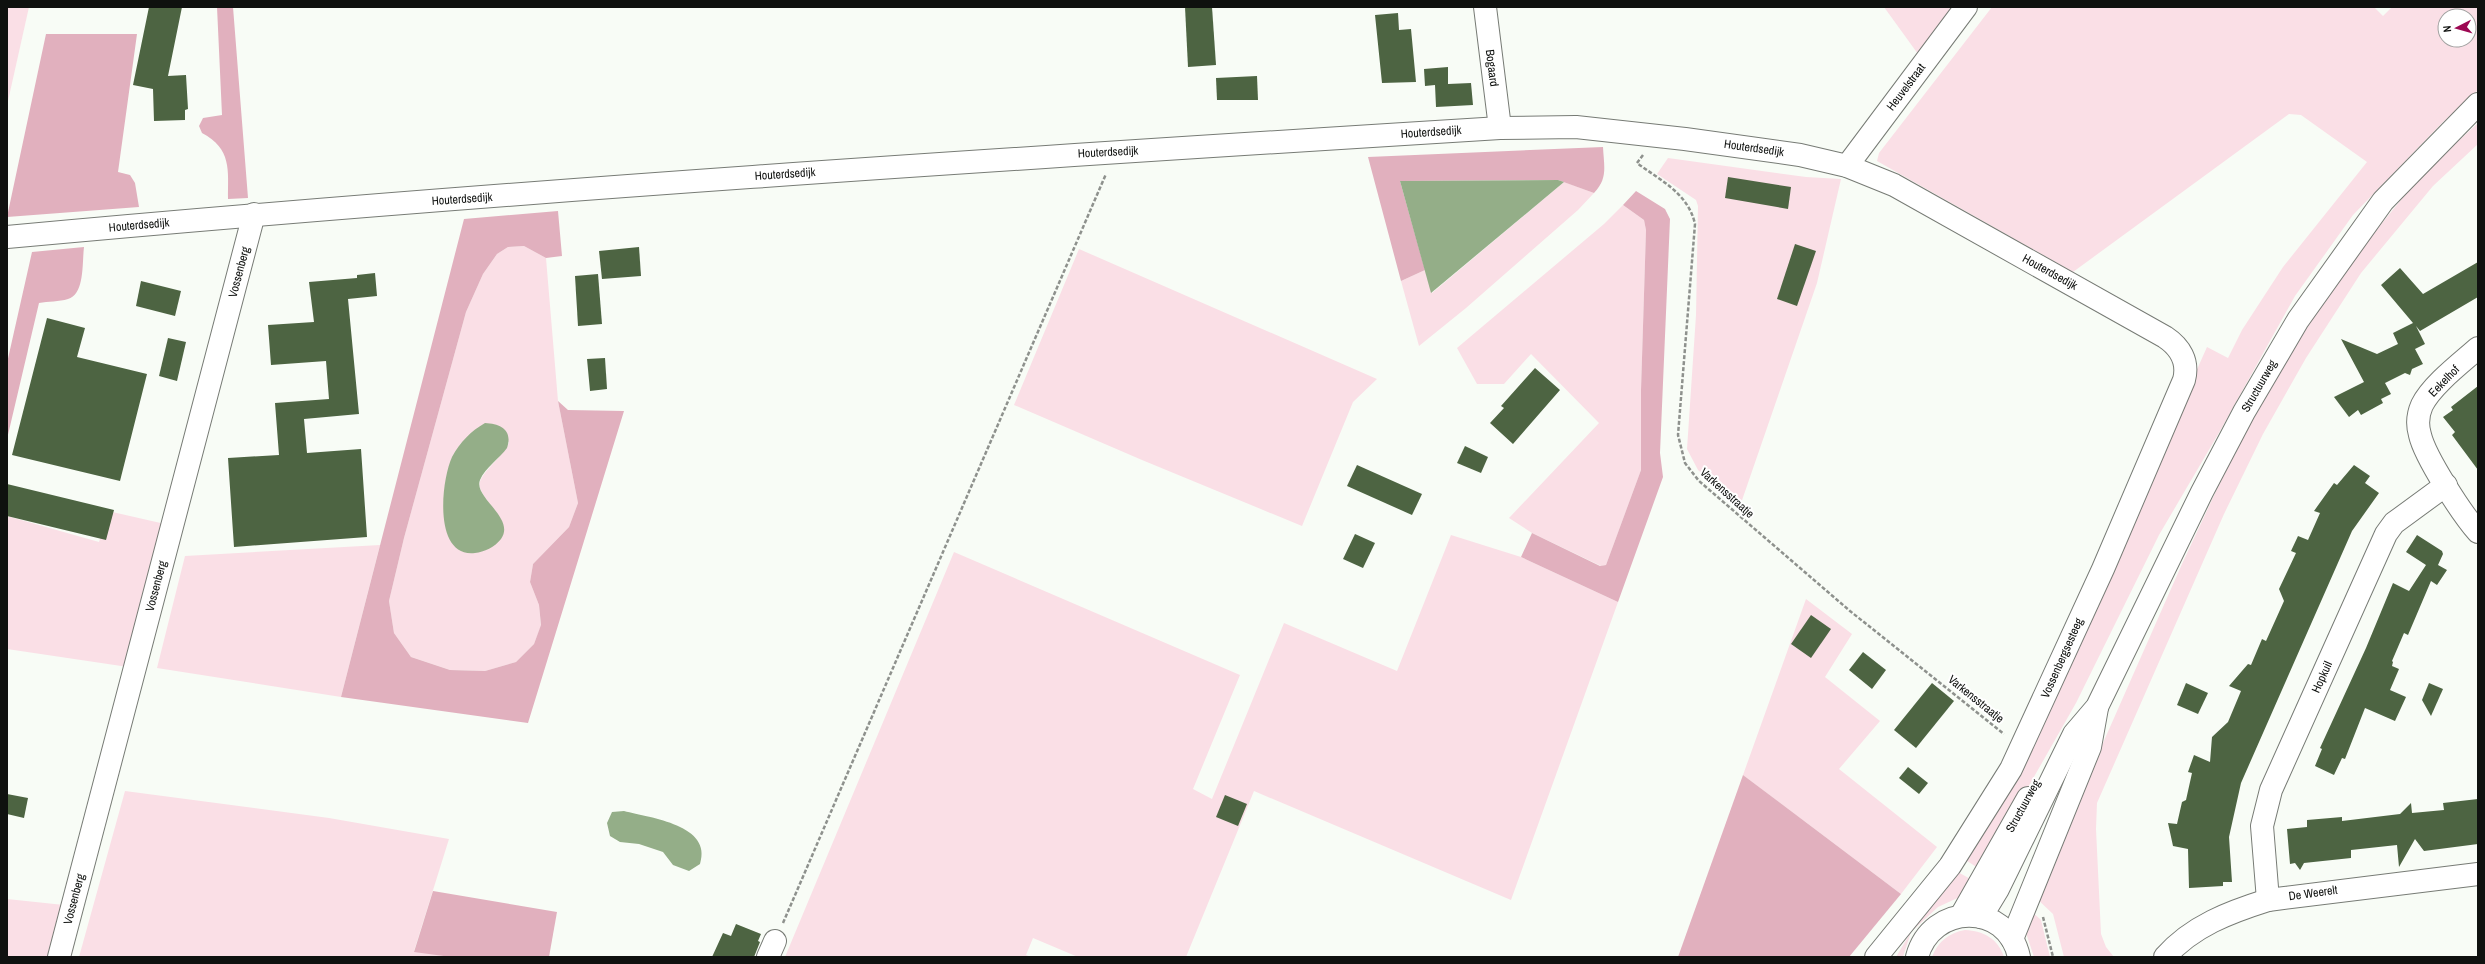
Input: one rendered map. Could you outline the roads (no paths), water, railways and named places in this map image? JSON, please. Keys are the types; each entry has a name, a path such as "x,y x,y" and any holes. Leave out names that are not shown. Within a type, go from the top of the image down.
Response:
{"street":[{"name":"Bogaard","path":"1484,7 1500,128"},
{"name":"Heuvelstraat","path":"1847,166 1966,7"},
{"name":"Structuurweg","path":"2016,948 2090,747 2097,706 2202,492 2244,412 2298,320 2383,201 2478,104"},
{"name":"Houterdsedijk","path":"7,237 254,214 995,159 1500,128 1576,128 1658,136 1800,155 1847,166 1894,185 2165,337"},
{"name":"Vossenberg","path":"59,957 254,214"},
{"name":"Vossenbergsesteeg","path":"1876,957 1950,866 1980,820 2021,747 2103,569 2184,380 2186,368 2182,354 2176,344 2165,337"},
{"name":"Eekelhof","path":"2478,348 2432,391 2422,404 2418,416 2420,435 2424,447 2446,485 2478,532"},
{"name":"Hopkuil","path":"2268,900 2262,826 2271,790 2386,534 2394,523 2446,485"},
{"name":"Structuurweg","path":"1971,916 2022,808 2065,728 2097,706"},
{"name":"De Weerelt","path":"2165,957 2174,946 2212,921 2238,909 2268,900 2478,874"},
{"path":"1917,957 1928,933 1943,922 1971,916 1993,922 2016,948"}]}
